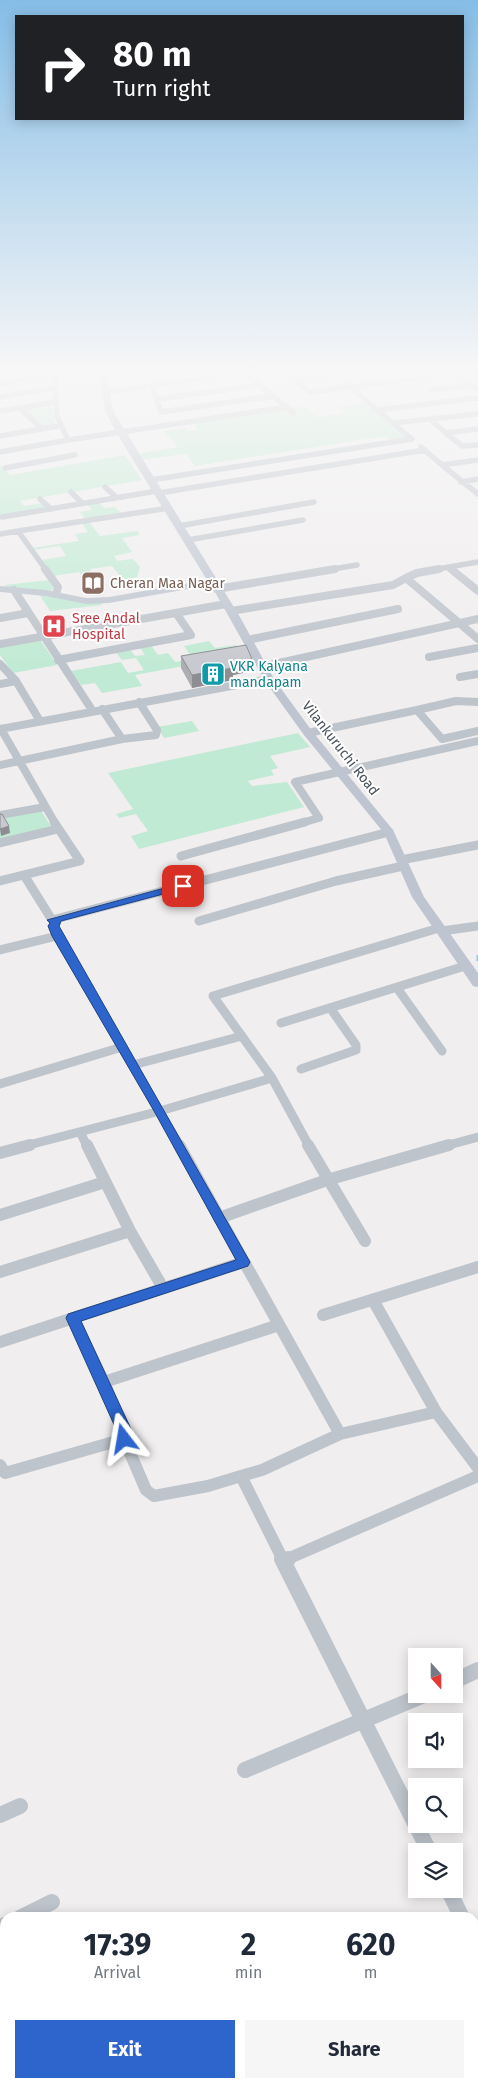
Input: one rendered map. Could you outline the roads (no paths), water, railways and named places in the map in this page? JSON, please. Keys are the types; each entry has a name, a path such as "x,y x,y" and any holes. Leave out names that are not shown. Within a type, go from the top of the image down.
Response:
{"main road":[{"name":"Vilankuruchi Road","path":"144,469 229,607 269,680 308,733 389,832 418,898 478,983"},
{"path":"4,588 56,594 86,601 109,600 215,585"}],"street":[{"path":"151,480 218,469"},
{"path":"2,517 116,497 301,469"},
{"path":"447,469 478,494"},
{"path":"461,482 478,479"},
{"path":"105,487 116,497"},
{"path":"71,492 82,503"},
{"path":"40,499 50,509"},
{"path":"179,526 314,502"},
{"path":"0,534 169,508"},
{"path":"188,540 303,520"},
{"path":"18,531 58,587 56,594"},
{"path":"0,644 176,613 386,586 400,583 417,573 478,562"},
{"path":"215,585 357,565"},
{"path":"449,567 478,591"},
{"path":"406,578 478,639"},
{"path":"4,588 28,613 92,710"},
{"path":"247,640 398,609"},
{"path":"0,618 28,613"},
{"path":"58,660 190,635 176,613"},
{"path":"261,666 478,619"},
{"path":"428,657 478,648"},
{"path":"0,664 16,681 40,721"},
{"path":"460,677 478,674"},
{"path":"0,881 80,861 58,829 1,729 92,710 269,680"},
{"path":"0,684 16,681"},
{"path":"0,765 122,739 156,735 157,730 139,702"},
{"path":"308,733 456,702 478,702"},
{"path":"102,709 122,739"},
{"path":"417,710 442,738 478,731"},
{"path":"181,856 319,818 295,782 478,741"},
{"path":"0,815 45,807"},
{"path":"0,844 58,829"},
{"path":"52,920 389,832"},
{"path":"200,921 336,881 478,845"},
{"path":"24,875 52,920 56,922 53,926 57,936 160,1111 340,1434"},
{"path":"365,1241 327,1180 272,1078 213,996 441,930 478,926"},
{"path":"0,950 57,936"},
{"path":"280,1023 331,1009 465,966"},
{"path":"397,988 442,1050"},
{"path":"301,1069 356,1050 356,1045 331,1009"},
{"path":"133,1065 242,1036"},
{"path":"0,1084 122,1047"},
{"path":"0,1153 160,1111 272,1078"},
{"path":"80,1132 130,1231 163,1288"},
{"path":"219,1218 327,1180 478,1137"},
{"path":"0,1215 105,1182"},
{"path":"0,1272 130,1231"},
{"path":"0,1342 244,1262"},
{"path":"324,1315 478,1267"},
{"path":"373,1300 436,1412 478,1468"},
{"path":"73,1318 104,1382 123,1429 124,1439 146,1490 154,1496 208,1486 262,1470 340,1434 436,1412"},
{"path":"104,1382 279,1325"},
{"path":"0,1464 5,1473 124,1439"},
{"path":"241,1476 285,1560 363,1722 425,1843"},
{"path":"285,1560 478,1476"},
{"path":"463,1677 478,1670"},
{"path":"245,1770 408,1702"},
{"path":"0,1815 20,1806"},
{"path":"452,1898 459,1912"},
{"path":"32,1912 52,1902"}],"place":[{"name":"Cheran Maa Nagar","path":"93,583"},
{"name":"Sree Andal Hospital","path":"54,626"},
{"name":"VKR Kalyana mandapam","path":"213,674"}]}
